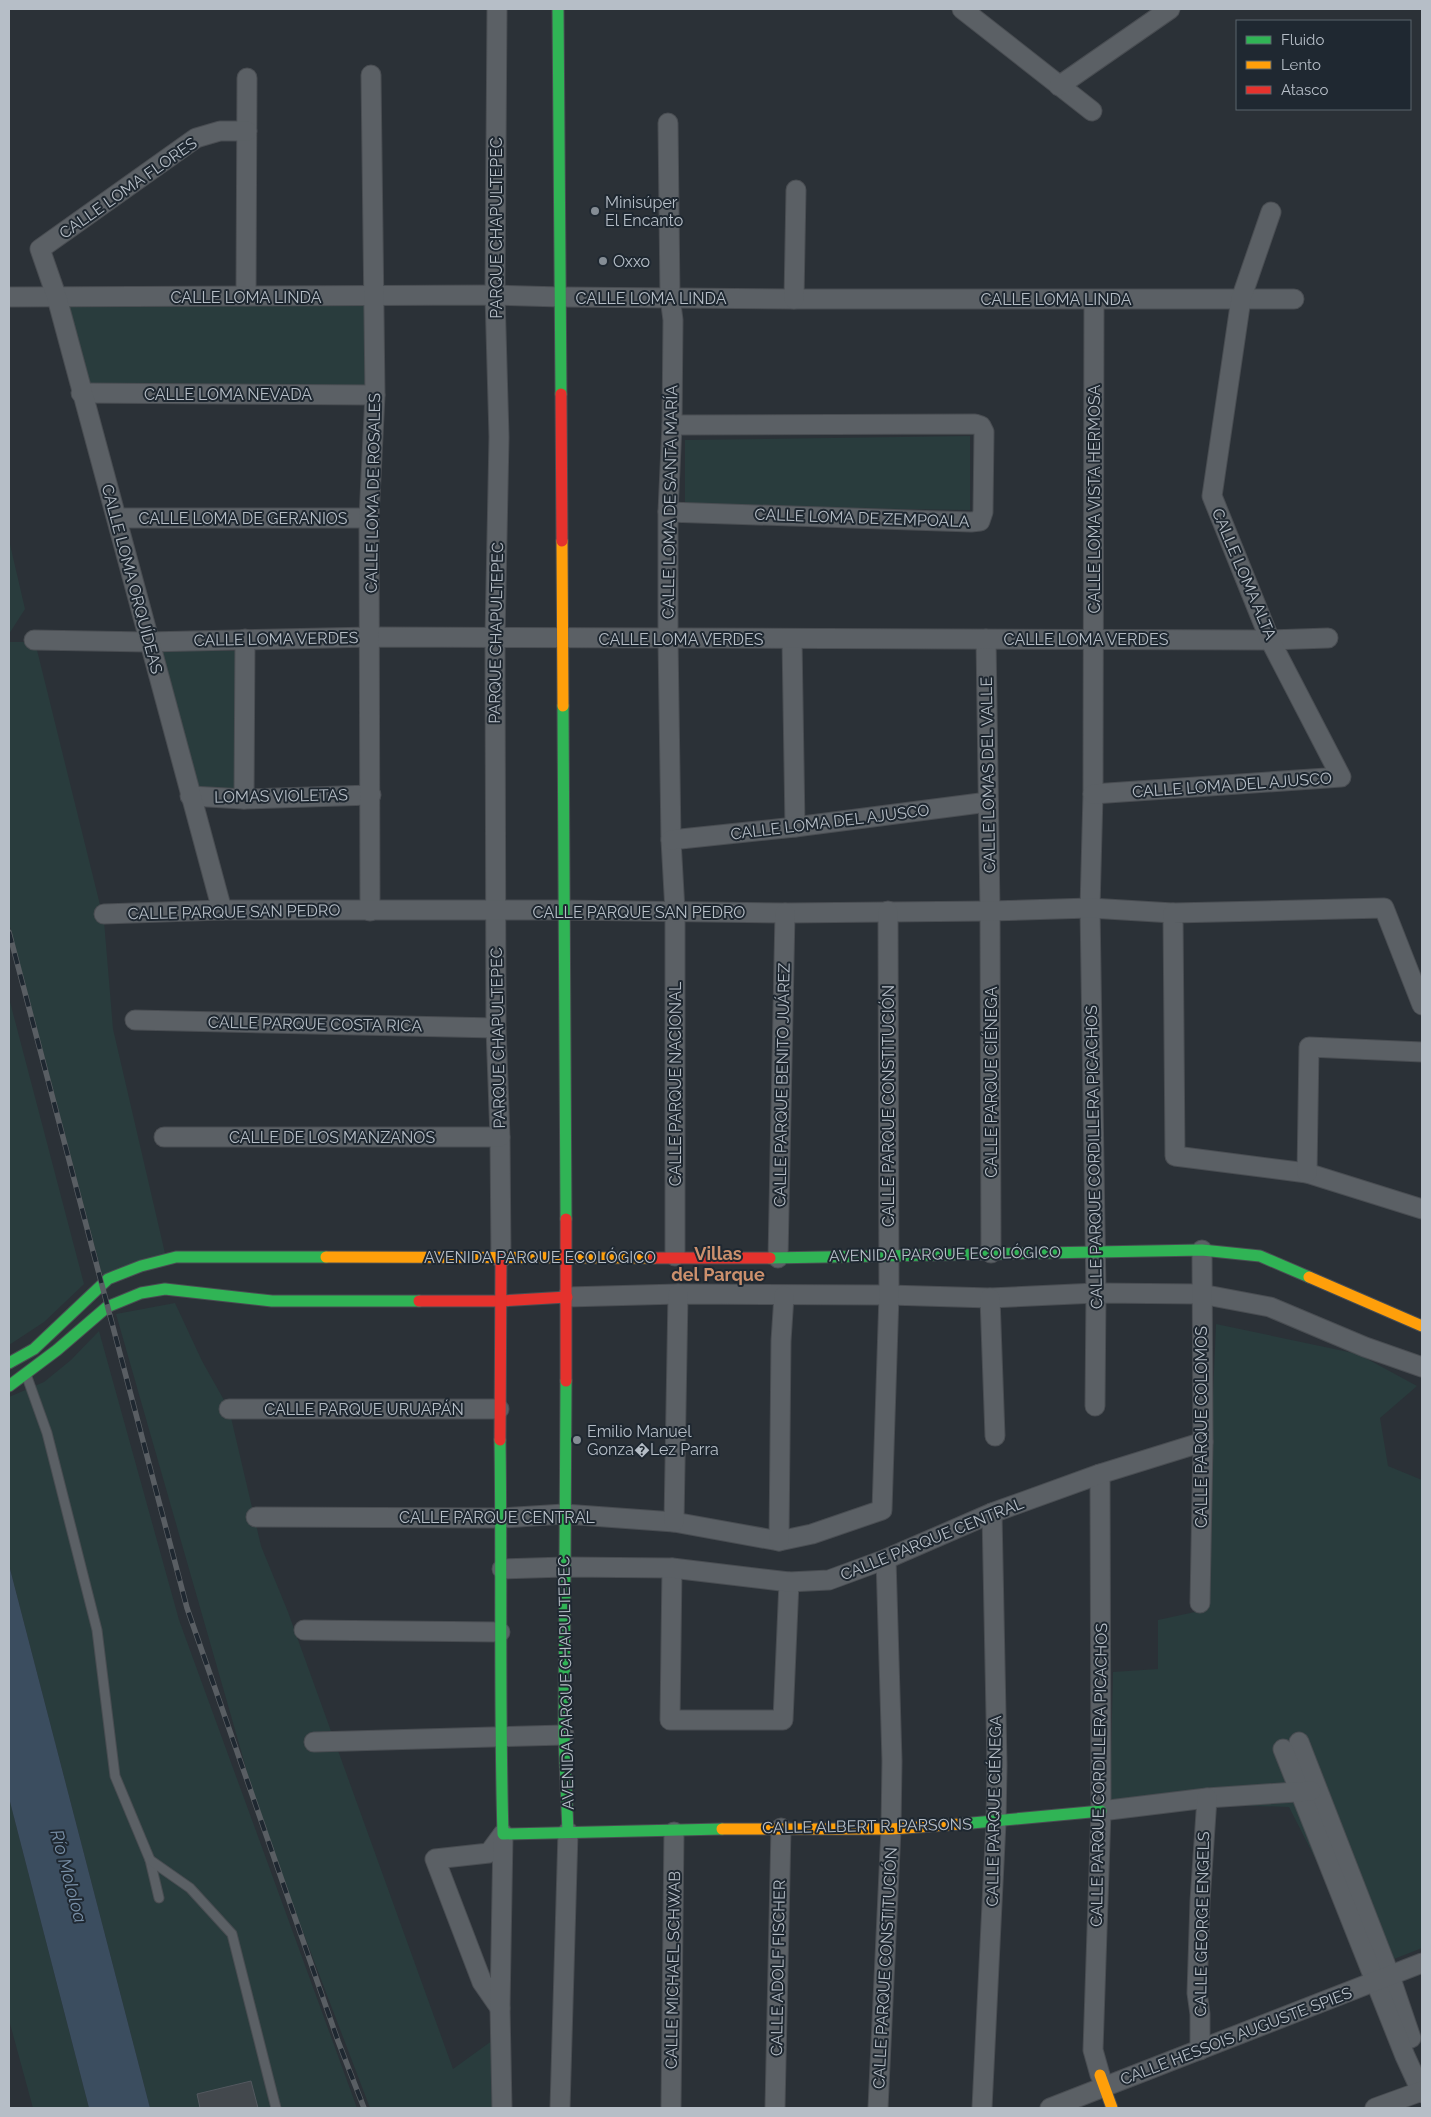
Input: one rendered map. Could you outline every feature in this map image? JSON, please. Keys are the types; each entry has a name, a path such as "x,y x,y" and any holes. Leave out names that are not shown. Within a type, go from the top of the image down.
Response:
{"street":[{"name":"PARQUE CHAPULTEPEC","path":"497,9 495,294 499,437 495,638 496,1028 500,1137 501,1258"},
{"path":"558,9 566,1257"},
{"path":"962,9 1092,112"},
{"path":"1059,86 1161,12"},
{"name":"CALLE LOMA DE ROSALES","path":"370,911 371,637 369,518 375,395 371,75"},
{"path":"246,296 247,78"},
{"name":"CALLE LOMA DE SANTA MARÍA","path":"668,123 670,297 672,320 672,425 668,512 668,639 671,840 675,911"},
{"name":"CALLE LOMA FLORES","path":"40,249 172,153 196,138 220,131 247,131"},
{"path":"794,299 796,190"},
{"name":"CALLE LOMA ALTA","path":"1271,212 1241,299 1212,496 1270,640 1341,777"},
{"name":"CALLE LOMA ORQUÍDEAS","path":"40,249 57,298 81,393 117,518 148,642 222,910"},
{"name":"CALLE LOMA LINDA","path":"9,297 374,297 495,294 561,297 794,299 1294,299"},
{"name":"CALLE LOMA VISTA HERMOSA","path":"1090,908 1093,794 1094,300"},
{"name":"CALLE LOMA NEVADA","path":"81,393 375,395"},
{"name":"CALLE LOMA DE ZEMPOALA","path":"668,512 971,522 980,521 983,512 984,432 981,426 975,424 672,425"},
{"name":"CALLE LOMA DE GERANIOS","path":"117,518 369,518"},
{"name":"CALLE LOMA VERDES","path":"34,640 148,642 245,638 371,637 1270,640 1328,638"},
{"path":"244,799 245,638"},
{"path":"792,639 795,827"},
{"name":"CALLE LOMAS DEL VALLE","path":"986,639 990,911"},
{"name":"CALLE LOMA DEL AJUSCO","path":"1093,794 1341,777"},
{"name":"LOMAS VIOLETAS","path":"190,796 244,799 371,795"},
{"name":"CALLE LOMA DEL AJUSCO","path":"671,840 795,827 988,802"},
{"name":"CALLE PARQUE SAN PEDRO","path":"104,914 222,910 496,912 564,910 785,913 1090,908 1173,913 1384,908 1422,1005"},
{"name":"CALLE PARQUE CORDILLERA PICACHOS","path":"1090,908 1096,1251 1095,1406"},
{"name":"CALLE PARQUE NACIONAL","path":"675,911 675,1256"},
{"name":"CALLE PARQUE CONSTITUCIÓN","path":"882,1510 889,1295 888,911"},
{"name":"CALLE PARQUE CIÉNEGA","path":"990,911 991,1253"},
{"name":"CALLE PARQUE BENITO JUÁREZ","path":"778,1258 785,913"},
{"path":"1173,913 1175,1156 1307,1173 1422,1209"},
{"name":"CALLE PARQUE COSTA RICA","path":"135,1020 496,1028"},
{"path":"1307,1173 1309,1047 1422,1052"},
{"name":"CALLE DE LOS MANZANOS","path":"164,1136 500,1137"},
{"name":"AVENIDA PARQUE ECOLÓGICO","path":"9,1386 57,1350 107,1307 141,1293 164,1274 176,1257 501,1258 675,1256 778,1258 1202,1250 1260,1256 1422,1326"},
{"name":"CALLE PARQUE COLOMOS","path":"1200,1604 1203,1442 1202,1250"},
{"name":"AVENIDA PARQUE CHAPULTEPEC","path":"560,2108 568,1832 564,1735 566,1257"},
{"path":"501,1258 498,1409 502,1518 500,1632 500,1736 503,1834 500,2008 502,2108"},
{"name":"AVENIDA PARQUE ECOLÓGICO","path":"9,1363 34,1349 108,1279 141,1266 164,1274 272,1301 501,1301 678,1294 889,1295 990,1298 1096,1293 1201,1294 1270,1308 1366,1347 1422,1366"},
{"path":"674,1522 678,1294"},
{"path":"779,1540 781,1341 784,1296"},
{"path":"990,1298 995,1436"},
{"name":"CALLE PARQUE URUAPÁN","path":"229,1409 498,1409"},
{"name":"CALLE PARQUE CENTRAL","path":"502,1569 565,1567 672,1568 789,1582 829,1580 886,1559 992,1514 1100,1474 1203,1442"},
{"name":"CALLE PARQUE CORDILLERA PICACHOS","path":"1100,1474 1101,1811 1092,2050 1102,2081"},
{"name":"CALLE PARQUE CENTRAL","path":"256,1517 502,1518 564,1514 674,1522 779,1540 812,1534 882,1510"},
{"name":"CALLE PARQUE CIÉNEGA","path":"982,2108 996,1822 997,1764 992,1514"},
{"name":"CALLE PARQUE CONSTITUCIÓN","path":"878,2108 892,1829 892,1761 886,1559"},
{"path":"672,1568 670,1720 783,1720 789,1582"},
{"path":"304,1630 500,1632"},
{"path":"314,1742 564,1735"},
{"path":"1375,2108 1422,2092 1383,1978 1320,1790 1291,1745 1299,1792 1383,1978 1422,2072"},
{"name":"CALLE ALBERT R. PARSONS","path":"503,1834 674,1832 782,1828 892,1829 996,1822 1206,1798 1320,1790"},
{"name":"CALLE GEORGE ENGELS","path":"1200,2050 1199,1938 1206,1798"},
{"name":"CALLE ADOLF FISCHER","path":"775,2108 782,1828"},
{"name":"CALLE MICHAEL SCHWAB","path":"671,2108 674,1832"},
{"path":"500,2008 482,1982 435,1859 489,1853 503,1834"},
{"name":"CALLE HESSOIS AUGUSTE SPIES","path":"1050,2108 1102,2081 1200,2050 1422,1963"},
{"path":"1102,2081 1112,2108"}],"lane":[{"path":"25,1374 47,1433 97,1630 115,1776 150,1860 159,1898"},
{"path":"150,1860 190,1888 232,1934 276,2108"}],"shaded area":[{"path":"59,299 371,299 370,394 82,392"},
{"path":"970,436 970,510 685,506 685,440"},
{"path":"9,540 25,609 9,634"},
{"path":"9,642 35,642 104,921 113,1029 167,1262 103,1278 9,923"},
{"path":"160,651 240,651 239,790 194,790"},
{"path":"9,998 84,1284 44,1322 9,1345"},
{"path":"175,1303 202,1361 229,1409 261,1546 288,1612 453,2069 500,2035 500,2108 370,2108 262,1824 116,1314"},
{"path":"1216,1324 1358,1354 1417,1386 1380,1418 1388,1466 1422,1480 1422,1948 1371,1968 1289,1807 1110,1801 1113,1672 1158,1669 1158,1620 1204,1610"},
{"path":"99,1331 179,1620 357,2108 150,2108 9,1565 9,1397 44,1382 71,1360"},
{"path":"9,1798 89,2108 33,2108 9,2020"}],"water":[{"name":"Río Mololoa","path":"9,1565 150,2108 89,2108 9,1798"}],"building":[{"path":"251,2081 258,2108 200,2108 197,2094"}],"railway":[{"path":"9,932 187,1608 338,2041 364,2108"}],"traffic: fast":[{"path":"558,9 561,394"},
{"path":"563,706 566,1219"},
{"path":"770,1258 1202,1250 1260,1256 1309,1277"},
{"path":"9,1363 34,1349 108,1279 141,1266 176,1257 326,1257"},
{"path":"9,1386 57,1350 107,1307 141,1293 165,1289 272,1301 419,1301"},
{"path":"566,1381 564,1735 568,1832"},
{"path":"500,1440 503,1834 722,1829"},
{"path":"961,1824 1101,1811"}],"traffic: slow":[{"path":"562,541 563,706"},
{"path":"326,1257 654,1258"},
{"path":"1309,1277 1422,1326"},
{"path":"722,1829 891,1829 961,1824"},
{"path":"1100,2075 1112,2108"}],"traffic: jam":[{"path":"561,394 562,541"},
{"path":"566,1219 566,1381"},
{"path":"500,1440 501,1258"},
{"path":"654,1258 770,1258"},
{"path":"419,1301 501,1301 567,1297"}],"place":[{"name":"Minisúper El Encanto","path":"595,211"},
{"name":"Oxxo","path":"603,261"},
{"name":"Emilio Manuel Gonza�Lez Parra","path":"577,1440"}],"district":[{"name":"Villas del Parque","path":"718,1263"}]}
